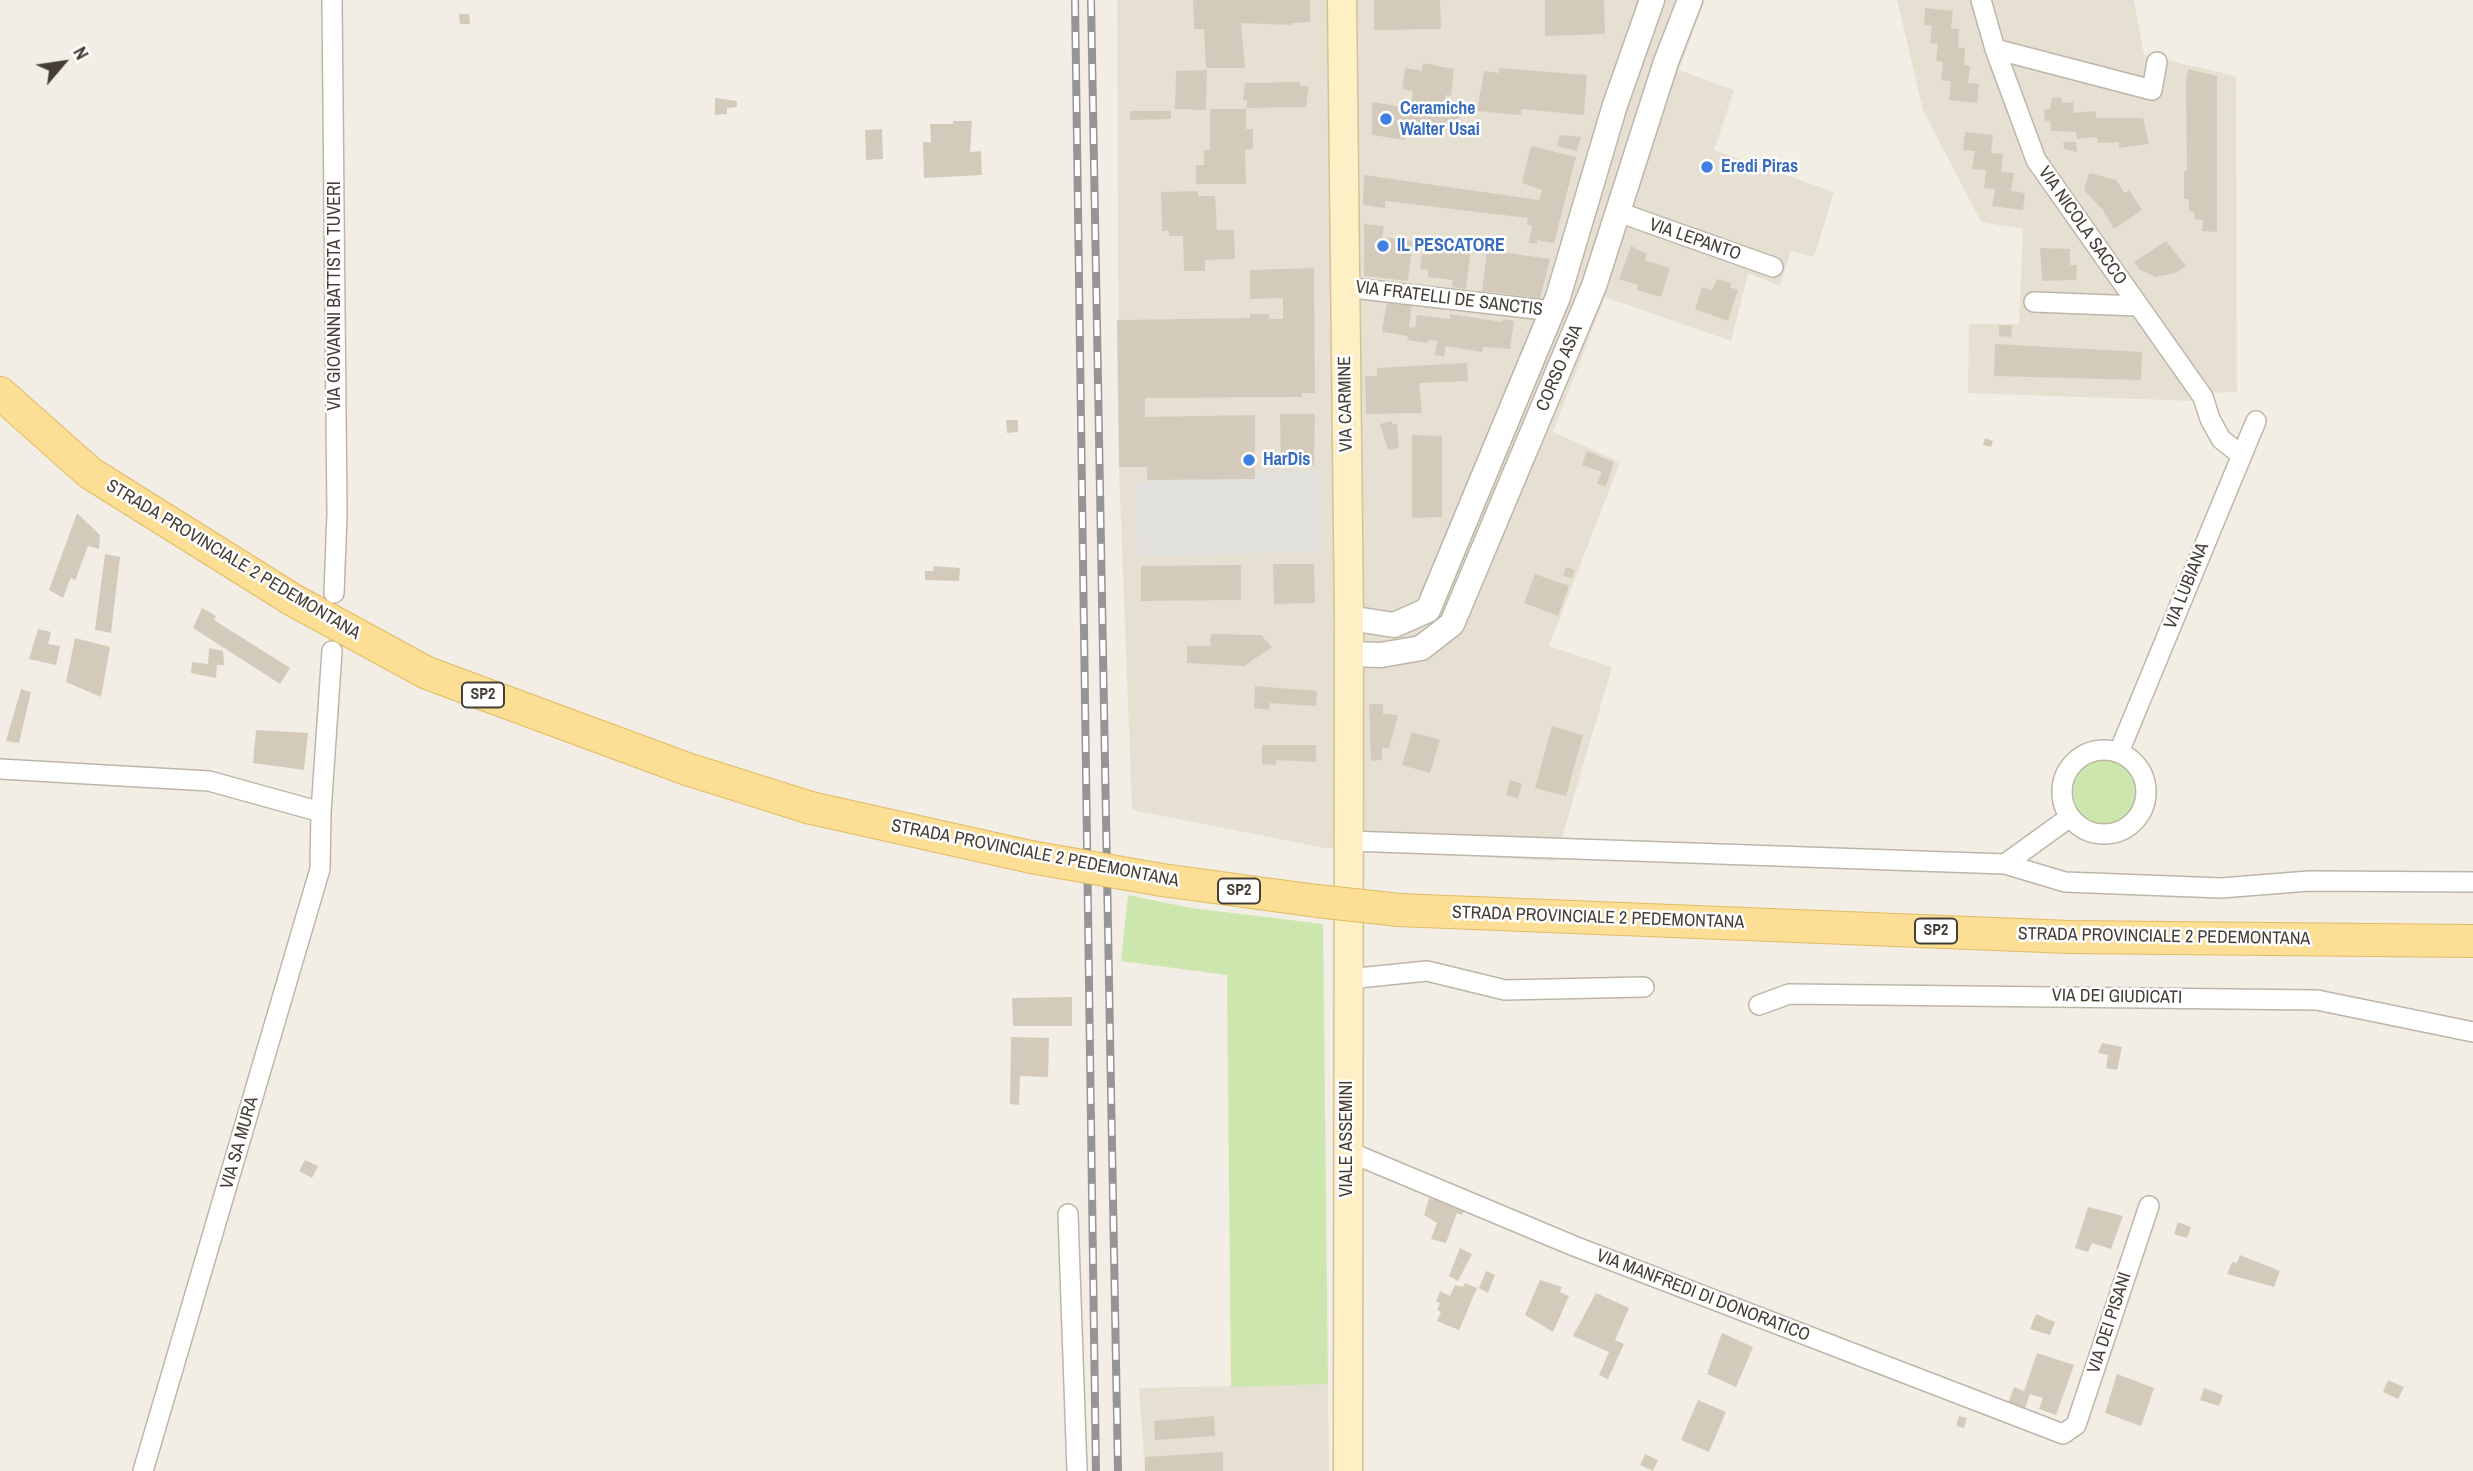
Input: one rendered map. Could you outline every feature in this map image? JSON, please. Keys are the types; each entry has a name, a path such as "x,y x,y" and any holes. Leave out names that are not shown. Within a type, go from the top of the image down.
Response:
{"main road":[{"name":"VIA CARMINE","path":"1342,0 1349,807"},
{"name":"STRADA PROVINCIALE 2 PEDEMONTANA","path":"0,393 90,473 293,600 428,673 687,769 811,808 1031,857 1162,880 1399,910 2069,937 2473,941"},
{"name":"VIALE ASSEMINI","path":"1348,1471 1349,807"}],"street":[{"name":"VIA GIOVANNI BATTISTA TUVERI","path":"332,0 337,500 334,593"},
{"name":"CORSO ASIA","path":"1349,618 1394,625 1428,610 1553,311 1652,0"},
{"name":"CORSO ASIA","path":"1348,654 1381,655 1421,648 1452,624 1594,286 1690,0"},
{"name":"VIA NICOLA SACCO","path":"1981,0 1995,49 2036,160 2203,397 2210,419 2221,439 2241,455"},
{"path":"1635,49 1667,62"},
{"path":"1995,49 2152,90 2157,62"},
{"name":"VIA LEPANTO","path":"1618,212 1773,267"},
{"name":"VIA FRATELLI DE SANCTIS","path":"1344,287 1553,311"},
{"path":"2034,302 2138,306"},
{"name":"VIA LUBIANA","path":"2119,752 2256,421"},
{"name":"VIA SA MURA","path":"143,1471 320,869 331,652"},
{"path":"2092,751 2119,752 2141,770 2146,784 2142,812 2128,827 2108,835 2094,834 2070,817 2062,792 2070,767 2092,751"},
{"path":"0,769 209,781 321,812"},
{"path":"2005,864 2070,817"},
{"path":"1349,841 2005,864 2065,882 2221,888 2309,881 2473,882"},
{"path":"1348,979 1427,971 1505,990 1644,987"},
{"name":"VIA DEI GIUDICATI","path":"1759,1005 1789,994 2317,1000 2473,1032"},
{"name":"VIA MANFREDI DI DONORATICO","path":"1347,1151 1574,1246 2063,1434"},
{"name":"VIA DEI PISANI","path":"2063,1434 2076,1425 2149,1206"},
{"path":"1068,1214 1077,1471"}],"shaded area":[{"path":"1117,0 1705,0 1679,70 1734,90 1714,150 1834,192 1814,257 1791,251 1780,286 1748,273 1731,341 1605,297 1553,432 1620,462 1549,646 1612,667 1555,861 1325,848 1132,810 1119,467"},
{"path":"1897,0 2134,0 2144,55 2236,76 2237,392 2210,393 2195,401 1968,393 1969,324 2019,324 2023,229 1981,222 1923,110"},
{"path":"1321,470 1322,551 1138,557 1135,482"},
{"path":"1328,1384 1329,1471 1145,1471 1139,1388"}],"green space":[{"path":"2099,760 2111,760 2128,769 2135,780 2135,804 2128,815 2111,824 2099,824 2087,819 2078,810 2073,798 2073,786 2078,774 2087,765"},
{"path":"1128,895 1191,908 1323,924 1328,1384 1231,1387 1227,975 1121,961"}],"building":[{"path":"1193,0 1310,0 1310,22 1291,25 1241,23 1245,68 1206,68 1204,29 1194,29"},
{"path":"1374,0 1440,0 1441,29 1374,30"},
{"path":"1545,0 1604,0 1605,34 1545,36"},
{"path":"1925,8 1953,11 1951,28 1959,29 1958,47 1965,48 1964,65 1970,66 1968,83 1979,84 1977,103 1949,100 1951,81 1941,80 1943,62 1936,61 1938,44 1930,43 1932,26 1924,25"},
{"path":"459,14 469,14 470,24 460,24"},
{"path":"1423,63 1454,69 1451,96 1446,95 1443,112 1460,114 1458,132 1407,126 1405,140 1372,135 1372,102 1411,108 1413,91 1402,89 1405,68 1422,71"},
{"path":"1499,68 1587,75 1584,115 1521,109 1521,115 1477,111 1484,71 1499,73"},
{"path":"2188,69 2217,76 2217,232 2202,231 2203,220 2195,219 2194,212 2189,211 2189,199 2184,199 2184,171 2187,171"},
{"path":"1207,70 1206,110 1175,109 1176,71"},
{"path":"1300,82 1300,86 1309,86 1306,107 1247,108 1247,100 1243,100 1245,83"},
{"path":"2061,97 2063,103 2073,102 2074,113 2096,111 2096,118 2143,118 2149,144 2119,148 2119,142 2098,143 2097,137 2077,139 2076,132 2051,131 2050,121 2045,122 2044,110 2050,109 2052,98"},
{"path":"715,98 737,101 737,107 727,108 727,114 715,115"},
{"path":"1210,109 1246,109 1246,129 1253,129 1253,149 1245,150 1246,184 1196,184 1196,165 1204,165 1204,150 1210,150"},
{"path":"1130,111 1171,111 1171,119 1130,120"},
{"path":"953,121 972,121 970,152 981,151 982,175 924,178 923,142 931,142 930,124 953,124"},
{"path":"882,129 883,159 866,160 865,130"},
{"path":"1965,132 1993,135 1991,153 2003,154 2001,172 2014,173 2011,191 2025,193 2023,210 1992,206 1995,189 1984,188 1986,170 1972,169 1975,151 1963,150"},
{"path":"1560,135 1581,137 1577,151 1557,146"},
{"path":"2063,142 2076,142 2077,152 2064,149"},
{"path":"1531,146 1576,157 1554,243 1537,240 1537,244 1529,243 1532,226 1527,224 1528,218 1385,201 1385,208 1363,205 1364,175 1539,200 1542,190 1522,183"},
{"path":"2089,173 2116,180 2125,193 2129,190 2142,210 2114,229 2102,209 2084,190"},
{"path":"1198,191 1198,196 1215,196 1217,230 1234,230 1235,259 1205,260 1205,271 1184,271 1183,236 1169,236 1169,231 1162,231 1161,192"},
{"path":"1364,224 1384,226 1382,237 1413,241 1408,281 1364,276"},
{"path":"2166,241 2186,266 2175,273 2156,277 2140,270 2134,262"},
{"path":"1631,246 1647,254 1645,260 1670,268 1661,297 1637,290 1638,285 1619,279"},
{"path":"1457,247 1471,248 1466,289 1452,287 1453,280 1428,277 1428,270 1420,269 1422,254 1431,255 1432,249 1456,253"},
{"path":"2040,248 2070,249 2070,265 2077,265 2076,280 2042,281"},
{"path":"1487,250 1550,259 1540,298 1482,291"},
{"path":"1314,268 1315,393 1302,393 1302,397 1145,398 1145,417 1255,415 1255,479 1147,480 1147,467 1119,467 1117,320 1250,318 1250,314 1269,314 1269,319 1283,319 1283,298 1250,299 1250,270"},
{"path":"1717,279 1731,283 1730,287 1738,290 1728,321 1695,309 1702,287 1712,290"},
{"path":"1387,300 1412,303 1409,327 1415,328 1417,315 1450,319 1450,314 1502,322 1503,319 1514,321 1510,349 1483,347 1482,352 1446,346 1444,356 1435,355 1437,341 1429,340 1428,343 1407,340 1408,336 1382,332"},
{"path":"1999,325 2012,326 2011,337 1999,336"},
{"path":"1995,344 2142,352 2141,380 1994,376"},
{"path":"1467,363 1468,381 1419,383 1422,413 1366,414 1365,376 1377,376 1377,368"},
{"path":"1280,414 1315,414 1314,465 1281,465"},
{"path":"1006,420 1018,420 1018,432 1007,433"},
{"path":"1392,421 1397,424 1399,448 1388,450 1380,424"},
{"path":"1412,435 1442,436 1442,517 1412,518"},
{"path":"1985,438 1993,441 1991,447 1983,445"},
{"path":"1587,451 1614,462 1606,486 1597,484 1602,472 1582,465"},
{"path":"77,513 100,535 99,549 88,546 75,581 71,577 63,598 49,590"},
{"path":"105,554 120,557 111,633 95,630"},
{"path":"1273,564 1314,564 1315,603 1274,604"},
{"path":"1241,565 1241,600 1141,601 1141,566"},
{"path":"934,566 960,568 959,581 925,580 925,571 933,571"},
{"path":"1566,567 1575,570 1572,578 1563,576"},
{"path":"1535,574 1569,586 1558,616 1524,603"},
{"path":"202,608 216,616 214,620 290,668 280,684 193,628"},
{"path":"38,629 51,632 48,644 60,646 56,665 29,659"},
{"path":"1211,634 1261,635 1272,647 1244,666 1187,663 1187,646 1210,646"},
{"path":"75,638 110,647 101,697 66,682"},
{"path":"209,648 223,651 224,665 217,665 216,678 191,673 192,662 208,664"},
{"path":"1255,686 1317,691 1316,706 1270,703 1269,710 1254,708"},
{"path":"21,689 31,692 19,743 6,741"},
{"path":"1369,704 1383,704 1383,714 1398,715 1389,748 1382,748 1382,760 1371,761"},
{"path":"1552,726 1583,735 1566,796 1535,788"},
{"path":"256,730 308,733 304,770 253,763"},
{"path":"1412,732 1440,740 1430,773 1402,765"},
{"path":"1262,745 1316,745 1316,762 1276,760 1276,765 1262,764"},
{"path":"1510,780 1522,784 1518,798 1506,795"},
{"path":"1072,997 1072,1026 1013,1026 1012,998"},
{"path":"1011,1037 1049,1038 1048,1077 1020,1076 1019,1105 1010,1104"},
{"path":"2102,1043 2122,1047 2117,1070 2106,1068 2108,1055 2098,1053"},
{"path":"305,1160 318,1166 312,1178 299,1171"},
{"path":"1429,1198 1464,1209 1462,1215 1457,1213 1446,1243 1431,1239 1437,1223 1424,1215"},
{"path":"2088,1207 2123,1216 2111,1249 2092,1243 2088,1252 2075,1248"},
{"path":"2178,1222 2191,1227 2187,1238 2174,1234"},
{"path":"1460,1248 1472,1254 1458,1281 1449,1276"},
{"path":"2240,1255 2280,1271 2274,1287 2227,1274 2232,1262 2237,1263"},
{"path":"1486,1271 1495,1275 1488,1293 1479,1288"},
{"path":"1540,1280 1562,1287 1560,1292 1569,1296 1553,1332 1525,1315"},
{"path":"1465,1283 1477,1288 1459,1330 1437,1321 1441,1312 1437,1310 1440,1303 1436,1302 1440,1291 1450,1296 1455,1285 1463,1287"},
{"path":"1596,1293 1629,1308 1615,1340 1624,1344 1608,1379 1599,1375 1609,1352 1573,1336"},
{"path":"2036,1314 2055,1322 2050,1335 2030,1329"},
{"path":"1722,1333 1753,1347 1736,1387 1707,1374"},
{"path":"2037,1353 2074,1365 2056,1415 2039,1409 2043,1398 2030,1394 2024,1411 2007,1406 2014,1387 2024,1391"},
{"path":"2117,1374 2154,1388 2141,1426 2105,1413"},
{"path":"2388,1380 2404,1387 2398,1399 2383,1392"},
{"path":"2204,1388 2223,1395 2219,1406 2200,1400"},
{"path":"1698,1400 1726,1412 1709,1452 1681,1440"},
{"path":"1214,1416 1215,1436 1155,1440 1154,1421"},
{"path":"1959,1416 1967,1418 1964,1428 1956,1426"},
{"path":"1223,1452 1223,1471 1145,1471 1145,1457"},
{"path":"1645,1454 1658,1460 1653,1471 1640,1465"}],"railway":[{"path":"1075,0 1096,1471"},
{"path":"1091,0 1118,1471"}],"place":[{"name":"Ceramiche Walter Usai","path":"1386,119"},
{"name":"Eredi Piras","path":"1707,167"},
{"name":"IL PESCATORE","path":"1383,246"},
{"name":"HarDis","path":"1249,460"}]}
